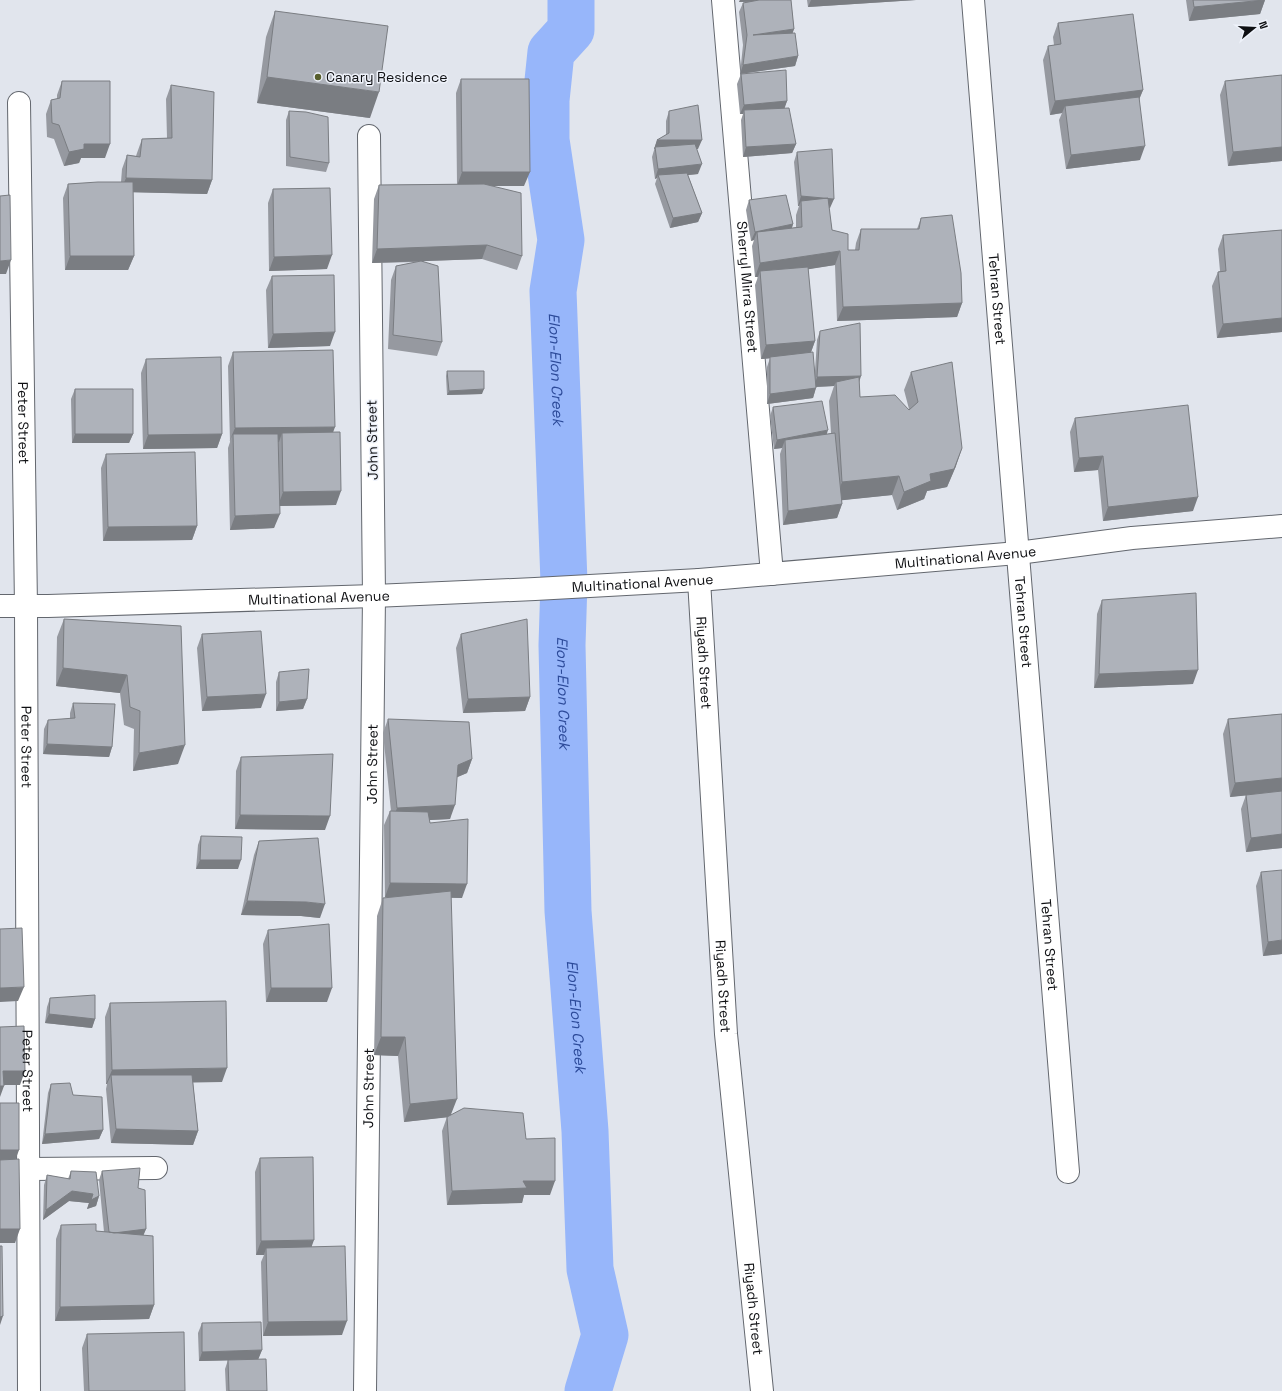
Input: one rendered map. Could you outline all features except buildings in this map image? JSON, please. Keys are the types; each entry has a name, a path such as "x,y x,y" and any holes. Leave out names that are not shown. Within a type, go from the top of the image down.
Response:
{"street":[{"name":"Sherryl Mirra Street","path":"722,0 772,574"},
{"name":"Tehran Street","path":"972,0 1068,1172"},
{"name":"Peter Street","path":"19,103 26,607 28,1391"},
{"name":"John Street","path":"364,1391 374,596 369,136"},
{"name":"Multinational Avenue","path":"0,606 26,607 374,596 699,580 1018,553 1132,538 1282,526"},
{"name":"Riyadh Street","path":"699,580 726,1034 762,1391"},
{"path":"28,1168 156,1168"}],"waterway":[{"name":"Elon-Elon Creek","path":"571,0 571,30 551,52 546,100 546,140 561,240 553,291 564,582 562,645 568,911 585,1131 590,1269 605,1335 588,1391"}],"place":[{"name":"Canary Residence","path":"318,77"}]}
